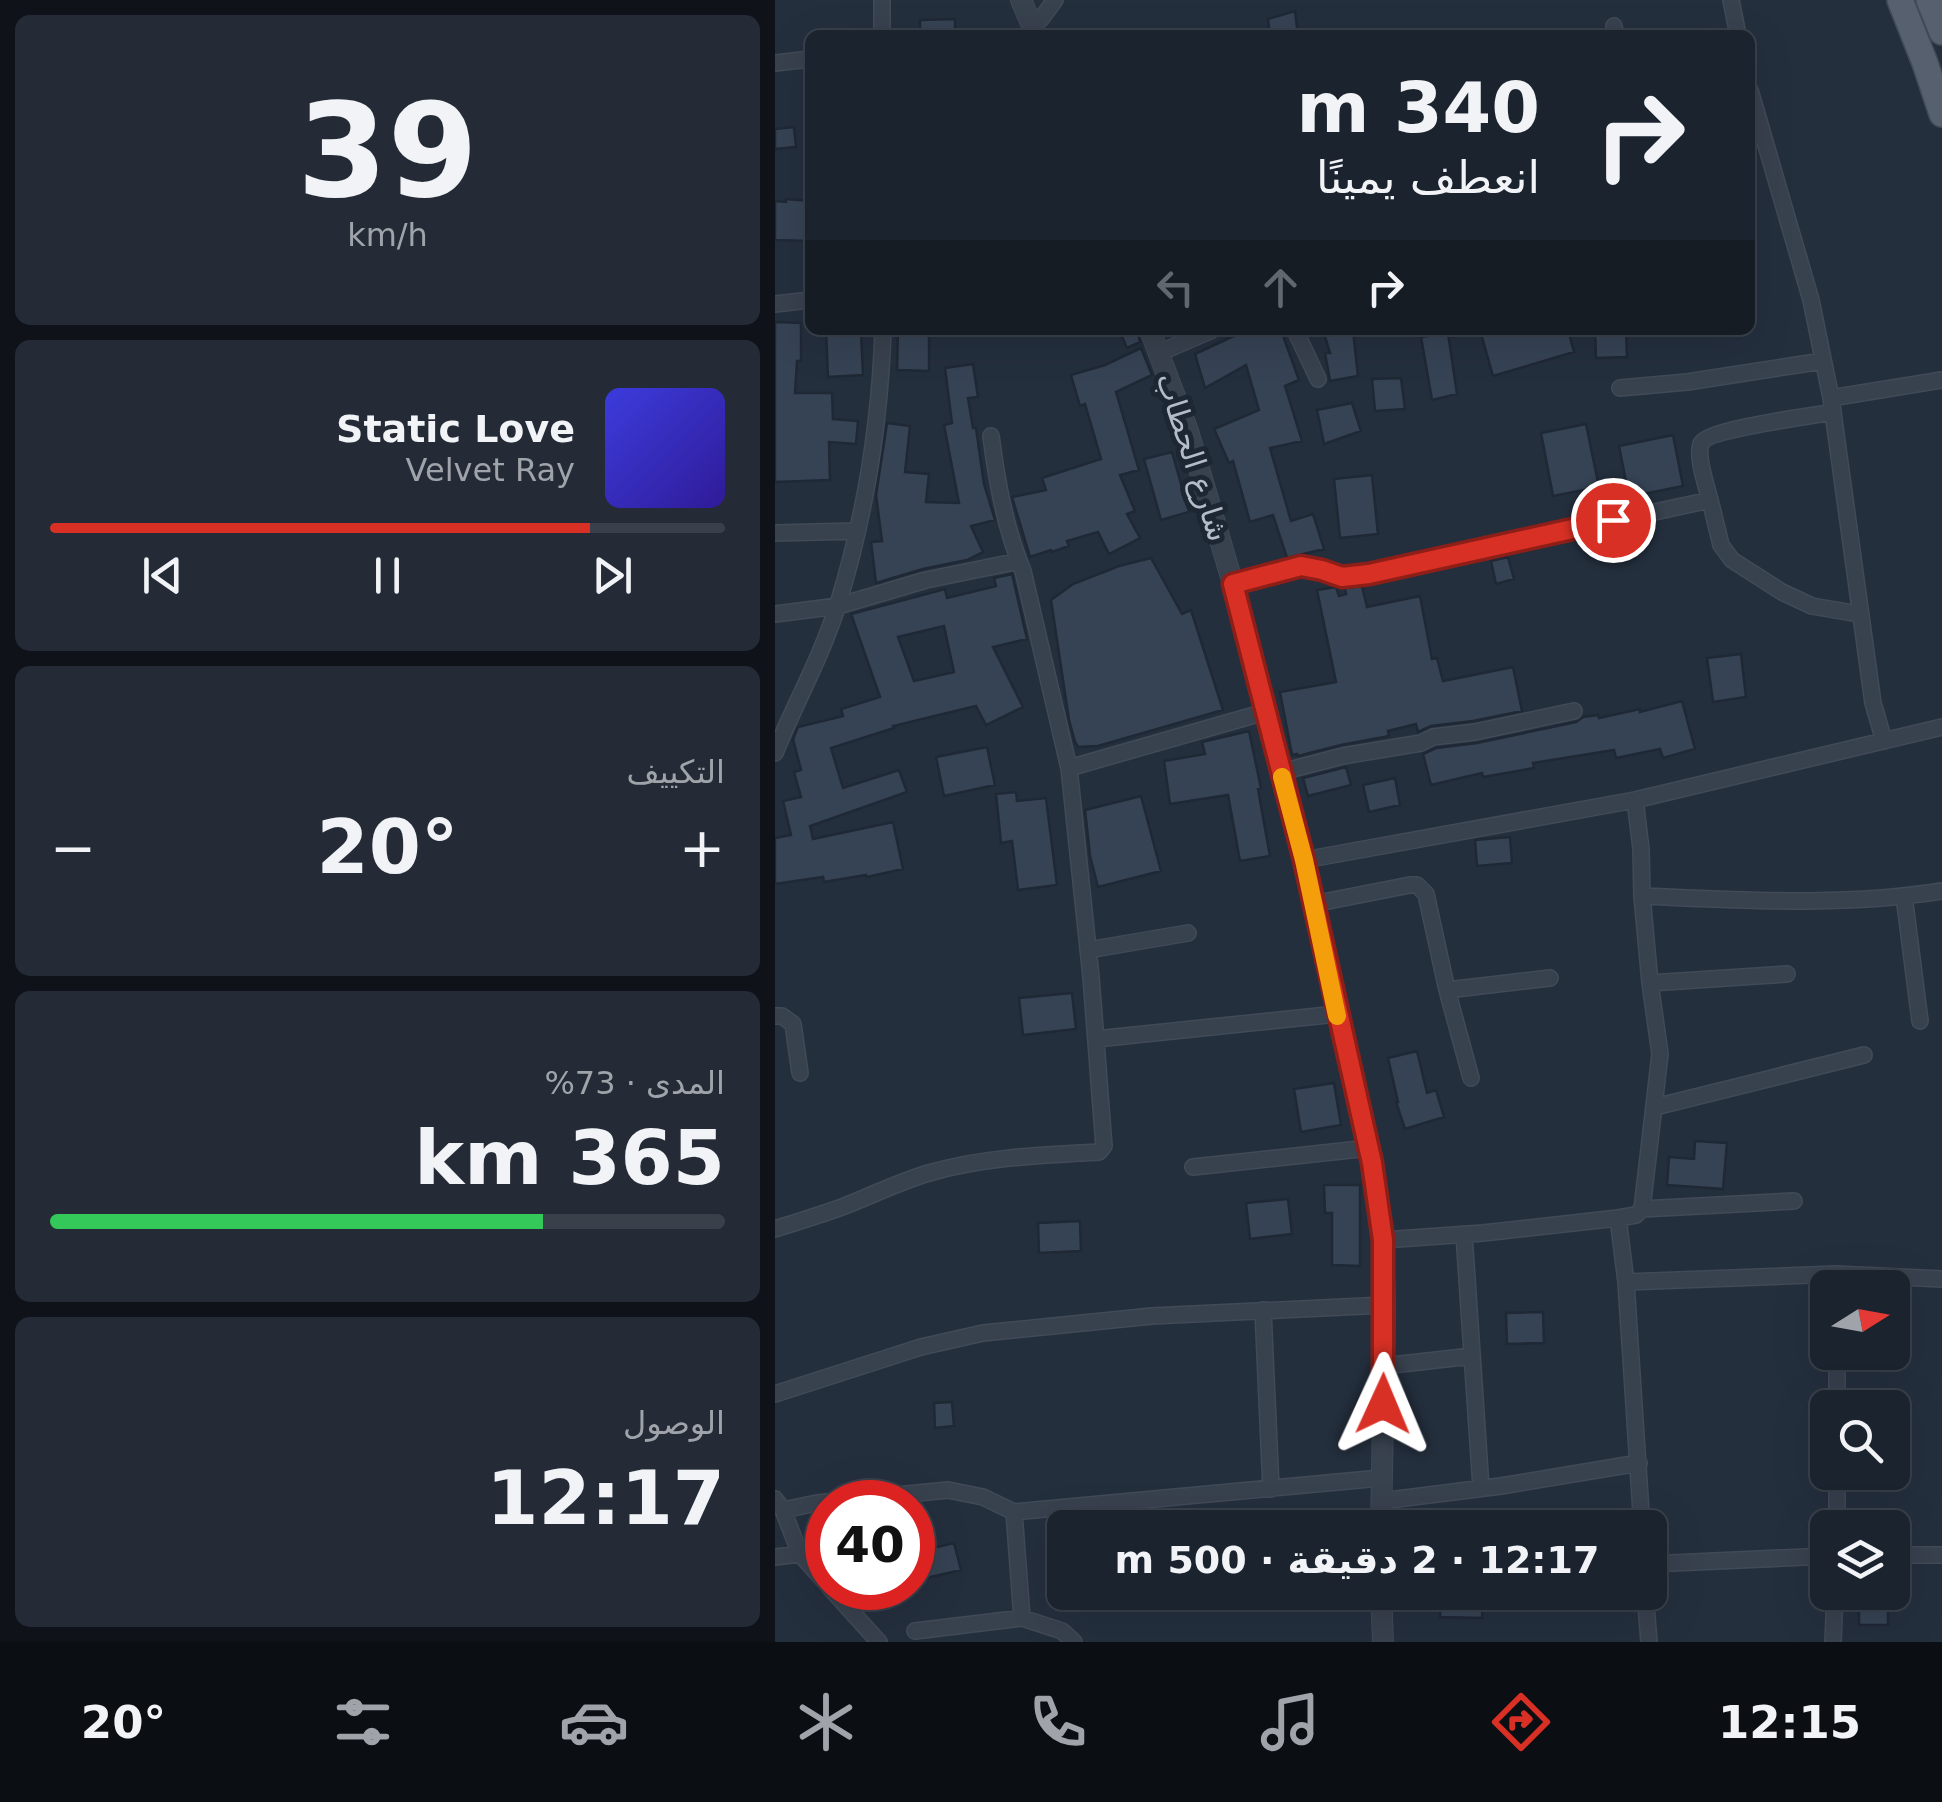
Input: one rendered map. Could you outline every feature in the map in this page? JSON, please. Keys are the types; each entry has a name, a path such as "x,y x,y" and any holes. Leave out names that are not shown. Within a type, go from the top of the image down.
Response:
{"main road":[{"path":"1900,0 1942,114"},
{"path":"1929,0 1942,32"}],"street":[{"path":"882,30 883,0"},
{"path":"1021,0 1034,30"},
{"path":"1034,30 1055,0"},
{"path":"1731,0 1737,30"},
{"path":"775,63 805,60"},
{"path":"1758,154 1811,300 1832,405 1873,703 1884,741"},
{"path":"775,304 805,301"},
{"path":"775,753 837,606 857,531 878,407 883,335"},
{"name":"شارع الحطاب","path":"1152,335 1188,432 1233,584 1304,860 1369,1148 1383,1240 1381,1510"},
{"path":"1159,353 1200,335"},
{"path":"1297,335 1318,378"},
{"path":"1620,388 1823,361"},
{"path":"1859,614 1812,606 1732,560 1721,545 1703,478 1701,444 1707,438 1743,428 1942,380"},
{"path":"775,1229 933,1172 1034,1156 1099,1152 1103,1146 1069,768 1023,571 1011,543 991,436"},
{"path":"1233,584 1301,566 1342,577 1369,574 1710,500"},
{"path":"775,533 857,531"},
{"path":"775,614 837,606 926,580 1019,561"},
{"path":"1281,772 1343,756 1421,743 1433,736 1475,732 1573,711"},
{"path":"1069,768 1265,712"},
{"path":"1304,860 1635,800 1942,727"},
{"path":"1635,800 1660,1054 1642,1209"},
{"path":"1313,904 1417,886 1427,894 1471,1078"},
{"path":"1642,896 1797,901 1942,891"},
{"path":"1905,896 1920,1020"},
{"path":"1088,950 1188,933"},
{"path":"1650,982 1787,974"},
{"path":"1447,990 1550,978"},
{"path":"1095,1039 1337,1014"},
{"path":"775,1016 793,1024 800,1073"},
{"path":"1655,1107 1863,1055"},
{"path":"1193,1167 1369,1148"},
{"path":"1383,1240 1618,1218 1642,1209 1793,1201"},
{"path":"1618,1218 1641,1510"},
{"path":"1464,1234 1481,1488"},
{"path":"1910,1280 1942,1279"},
{"path":"1626,1282 1810,1281"},
{"path":"775,1394 921,1348 983,1333 1152,1316 1385,1305"},
{"path":"1263,1310 1271,1489"},
{"path":"1383,1366 1472,1356"},
{"path":"1381,1501 1639,1463"},
{"path":"805,1559 779,1504 948,1490 983,1497 1013,1512 1381,1478"},
{"path":"1013,1512 1023,1618"},
{"path":"775,1557 801,1554"},
{"path":"1910,1555 1942,1555"},
{"path":"1667,1563 1810,1557"},
{"path":"850,1610 879,1642"},
{"path":"1382,1610 1383,1642"},
{"path":"1646,1610 1649,1642"},
{"path":"1833,1642 1834,1610"},
{"path":"915,1631 1023,1618 1063,1631 1074,1642"}],"building":[{"path":"1295,11 1297,30 1269,30 1268,19"},
{"path":"955,19 955,30 920,30 920,20"},
{"path":"794,127 796,147 775,149 775,129"},
{"path":"775,201 805,201 805,241 775,240"},
{"path":"775,322 801,323 801,361 797,361 795,393 832,393 833,419 858,421 856,444 829,442 830,480 775,482"},
{"path":"826,335 861,335 863,375 828,377"},
{"path":"898,335 929,335 929,371 897,370"},
{"path":"1121,335 1138,335 1140,342 1127,348"},
{"path":"1236,335 1283,335 1299,380 1285,386 1302,441 1270,448 1291,521 1313,514 1324,549 1287,558 1273,515 1250,522 1233,461 1229,463 1214,429 1259,410 1246,365 1205,388 1195,354"},
{"path":"1325,335 1354,335 1358,376 1330,381 1325,353 1330,353"},
{"path":"1448,335 1457,394 1432,400 1421,337"},
{"path":"1481,335 1569,335 1574,352 1493,376"},
{"path":"1595,335 1626,335 1627,357 1596,358"},
{"path":"1141,348 1152,375 1116,392 1139,470 1120,475 1135,511 1127,514 1140,538 1109,554 1098,532 1067,541 1069,546 1030,557 1012,497 1046,490 1042,478 1101,459 1085,404 1080,406 1071,375"},
{"path":"973,364 978,397 968,398 995,520 971,526 983,552 967,560 876,583 871,542 882,541 876,495 887,423 910,426 905,472 929,474 926,502 959,503 944,425 952,423 945,368"},
{"path":"1401,378 1405,409 1375,411 1372,379"},
{"path":"1352,403 1361,431 1324,444 1317,410"},
{"path":"1586,424 1599,487 1553,496 1541,433"},
{"path":"1673,435 1683,486 1629,497 1619,446"},
{"path":"1172,452 1189,512 1161,520 1144,459"},
{"path":"1372,475 1378,534 1340,538 1334,479"},
{"path":"1508,557 1514,579 1496,584 1491,561"},
{"path":"1151,558 1182,614 1191,610 1223,710 1098,746 1078,747 1069,720 1051,600 1073,584"},
{"path":"1012,574 1027,639 993,647 1023,707 986,725 976,706 893,726 831,748 843,788 899,770 907,792 810,826 813,839 893,822 903,869 867,877 824,882 823,877 775,884 775,838 791,835 783,801 801,797 794,772 801,770 793,739 798,727 843,716 841,709 880,697 851,614 945,589 947,598 996,586 994,578","holes":["944,626 954,672 914,681 898,637"]},
{"path":"1362,586 1367,607 1420,596 1432,659 1437,658 1443,681 1513,667 1522,711 1431,726 1418,732 1416,724 1388,731 1389,736 1292,755 1280,692 1336,682 1317,590 1336,587 1339,596 1346,594 1345,588"},
{"path":"1741,654 1746,697 1713,702 1707,658"},
{"path":"1682,701 1695,749 1663,758 1660,749 1616,758 1614,750 1431,785 1423,754 1436,748"},
{"path":"1249,731 1270,856 1240,861 1228,795 1170,804 1164,761 1205,754 1202,742"},
{"path":"987,747 995,785 944,796 936,757"},
{"path":"1346,767 1351,785 1308,796 1303,778"},
{"path":"1395,778 1400,805 1369,812 1363,785"},
{"path":"1016,792 1017,801 1046,798 1057,885 1018,890 1012,841 1001,843 996,794"},
{"path":"1141,796 1161,871 1098,887 1085,810"},
{"path":"1510,837 1512,863 1477,866 1475,840"},
{"path":"1072,993 1076,1029 1023,1035 1019,998"},
{"path":"1417,1051 1427,1093 1436,1090 1444,1117 1405,1129 1388,1058"},
{"path":"1334,1083 1341,1125 1301,1132 1294,1089"},
{"path":"1695,1141 1727,1143 1723,1189 1667,1185 1669,1157 1694,1159"},
{"path":"1324,1185 1360,1185 1360,1266 1332,1265 1332,1213 1325,1213"},
{"path":"1288,1199 1292,1234 1250,1239 1246,1203"},
{"path":"1080,1221 1081,1251 1039,1253 1038,1223"},
{"path":"1543,1312 1544,1343 1507,1344 1506,1313"},
{"path":"952,1402 954,1426 935,1428 934,1403"},
{"path":"954,1543 961,1570 935,1576 935,1548"},
{"path":"1440,1610 1482,1610 1482,1618 1440,1617"},
{"path":"1859,1610 1888,1610 1888,1625 1859,1625"}],"slow traffic":[{"path":"1282,777 1337,1016"}],"route":[{"path":"1383,1404 1383,1240 1372,1163 1304,860 1233,584 1301,566 1346,578 1613,520"}]}
